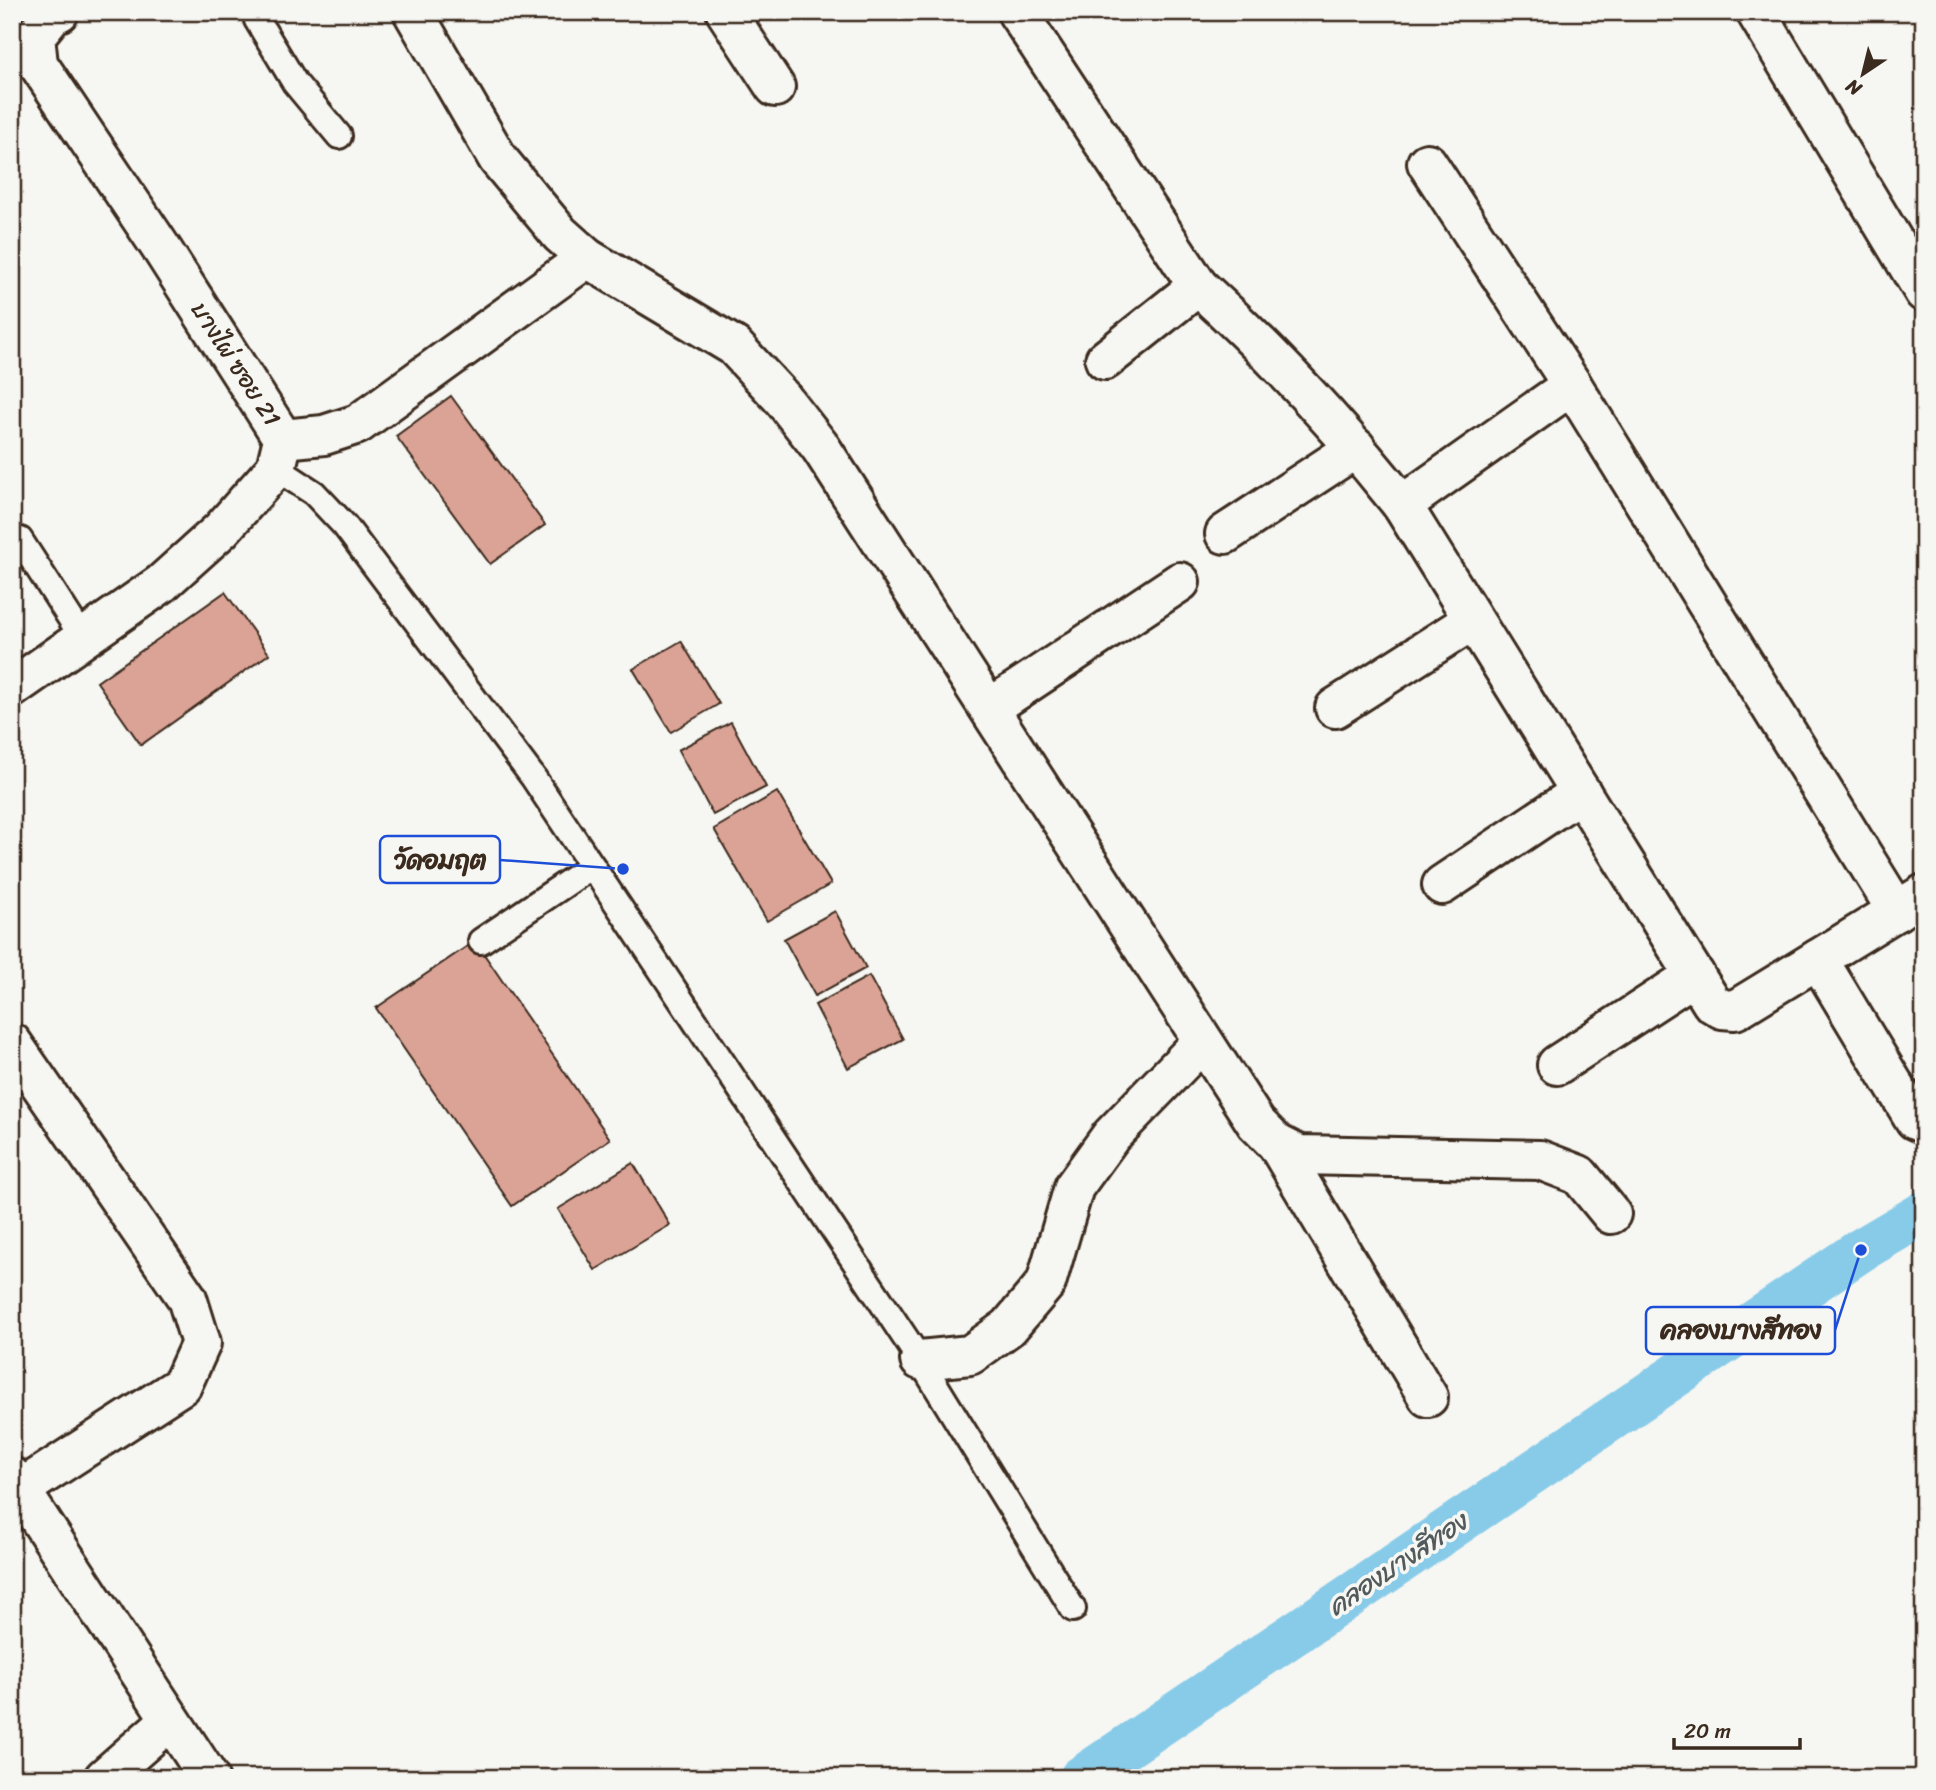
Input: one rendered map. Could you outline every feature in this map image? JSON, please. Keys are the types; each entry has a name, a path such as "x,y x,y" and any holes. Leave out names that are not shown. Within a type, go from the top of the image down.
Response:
{"street":[{"name":"บางไผ่ ซอย 21","path":"59,12 53,15 35,36 38,64 163,251 280,454"},
{"path":"413,12 498,159 560,234 587,258 734,346 782,398 821,448 1202,1042 1256,1123 1277,1144 1428,1397"},
{"path":"726,12 775,87"},
{"path":"1017,12 1198,286 1236,320 1356,448 1402,505 1712,1003 1723,1009 1735,1010 1910,902 1427,163"},
{"path":"1756,12 1924,292"},
{"path":"12,688 161,584 221,530 280,454 358,424 587,258"},
{"path":"1105,360 1198,286"},
{"path":"1402,505 1572,385"},
{"path":"1225,534 1356,448"},
{"path":"990,708 1180,582"},
{"path":"1335,708 1473,620"},
{"path":"1442,885 1581,792"},
{"path":"1818,960 1915,1119 1924,1124"},
{"path":"1557,1065 1695,975"},
{"path":"920,1360 970,1355 1009,1328 1046,1283 1074,1187 1111,1136 1202,1042"},
{"path":"12,1043 187,1298 201,1343 182,1385 16,1483 209,1778"},
{"path":"1277,1144 1299,1155 1540,1160 1579,1175 1611,1214"},
{"path":"104,1778 170,1720"}],"lane":[{"path":"255,12 257,20 295,83 339,136"},
{"path":"280,454 345,526 533,777 920,1360 1073,1609"},
{"path":"20,540 83,638"},
{"path":"481,941 592,866"}],"building":[{"path":"451,396 545,525 490,564 396,436"},
{"path":"225,592 269,654 141,745 97,682"},
{"path":"681,641 719,704 671,732 633,669"},
{"path":"731,722 766,787 713,815 678,750"},
{"path":"777,792 831,884 767,921 714,829"},
{"path":"835,911 866,968 815,996 784,939"},
{"path":"475,941 610,1139 512,1206 376,1008"},
{"path":"869,976 903,1039 848,1068 815,1005"},
{"path":"633,1163 670,1225 595,1270 558,1209"}],"waterway":[{"name":"คลองบางสีทอง","path":"1081,1778 1861,1250 1924,1213"}],"place":[{"name":"วัดอมฤต","path":"623,869"},
{"name":"คลองบางสีทอง","path":"1861,1250"}]}
